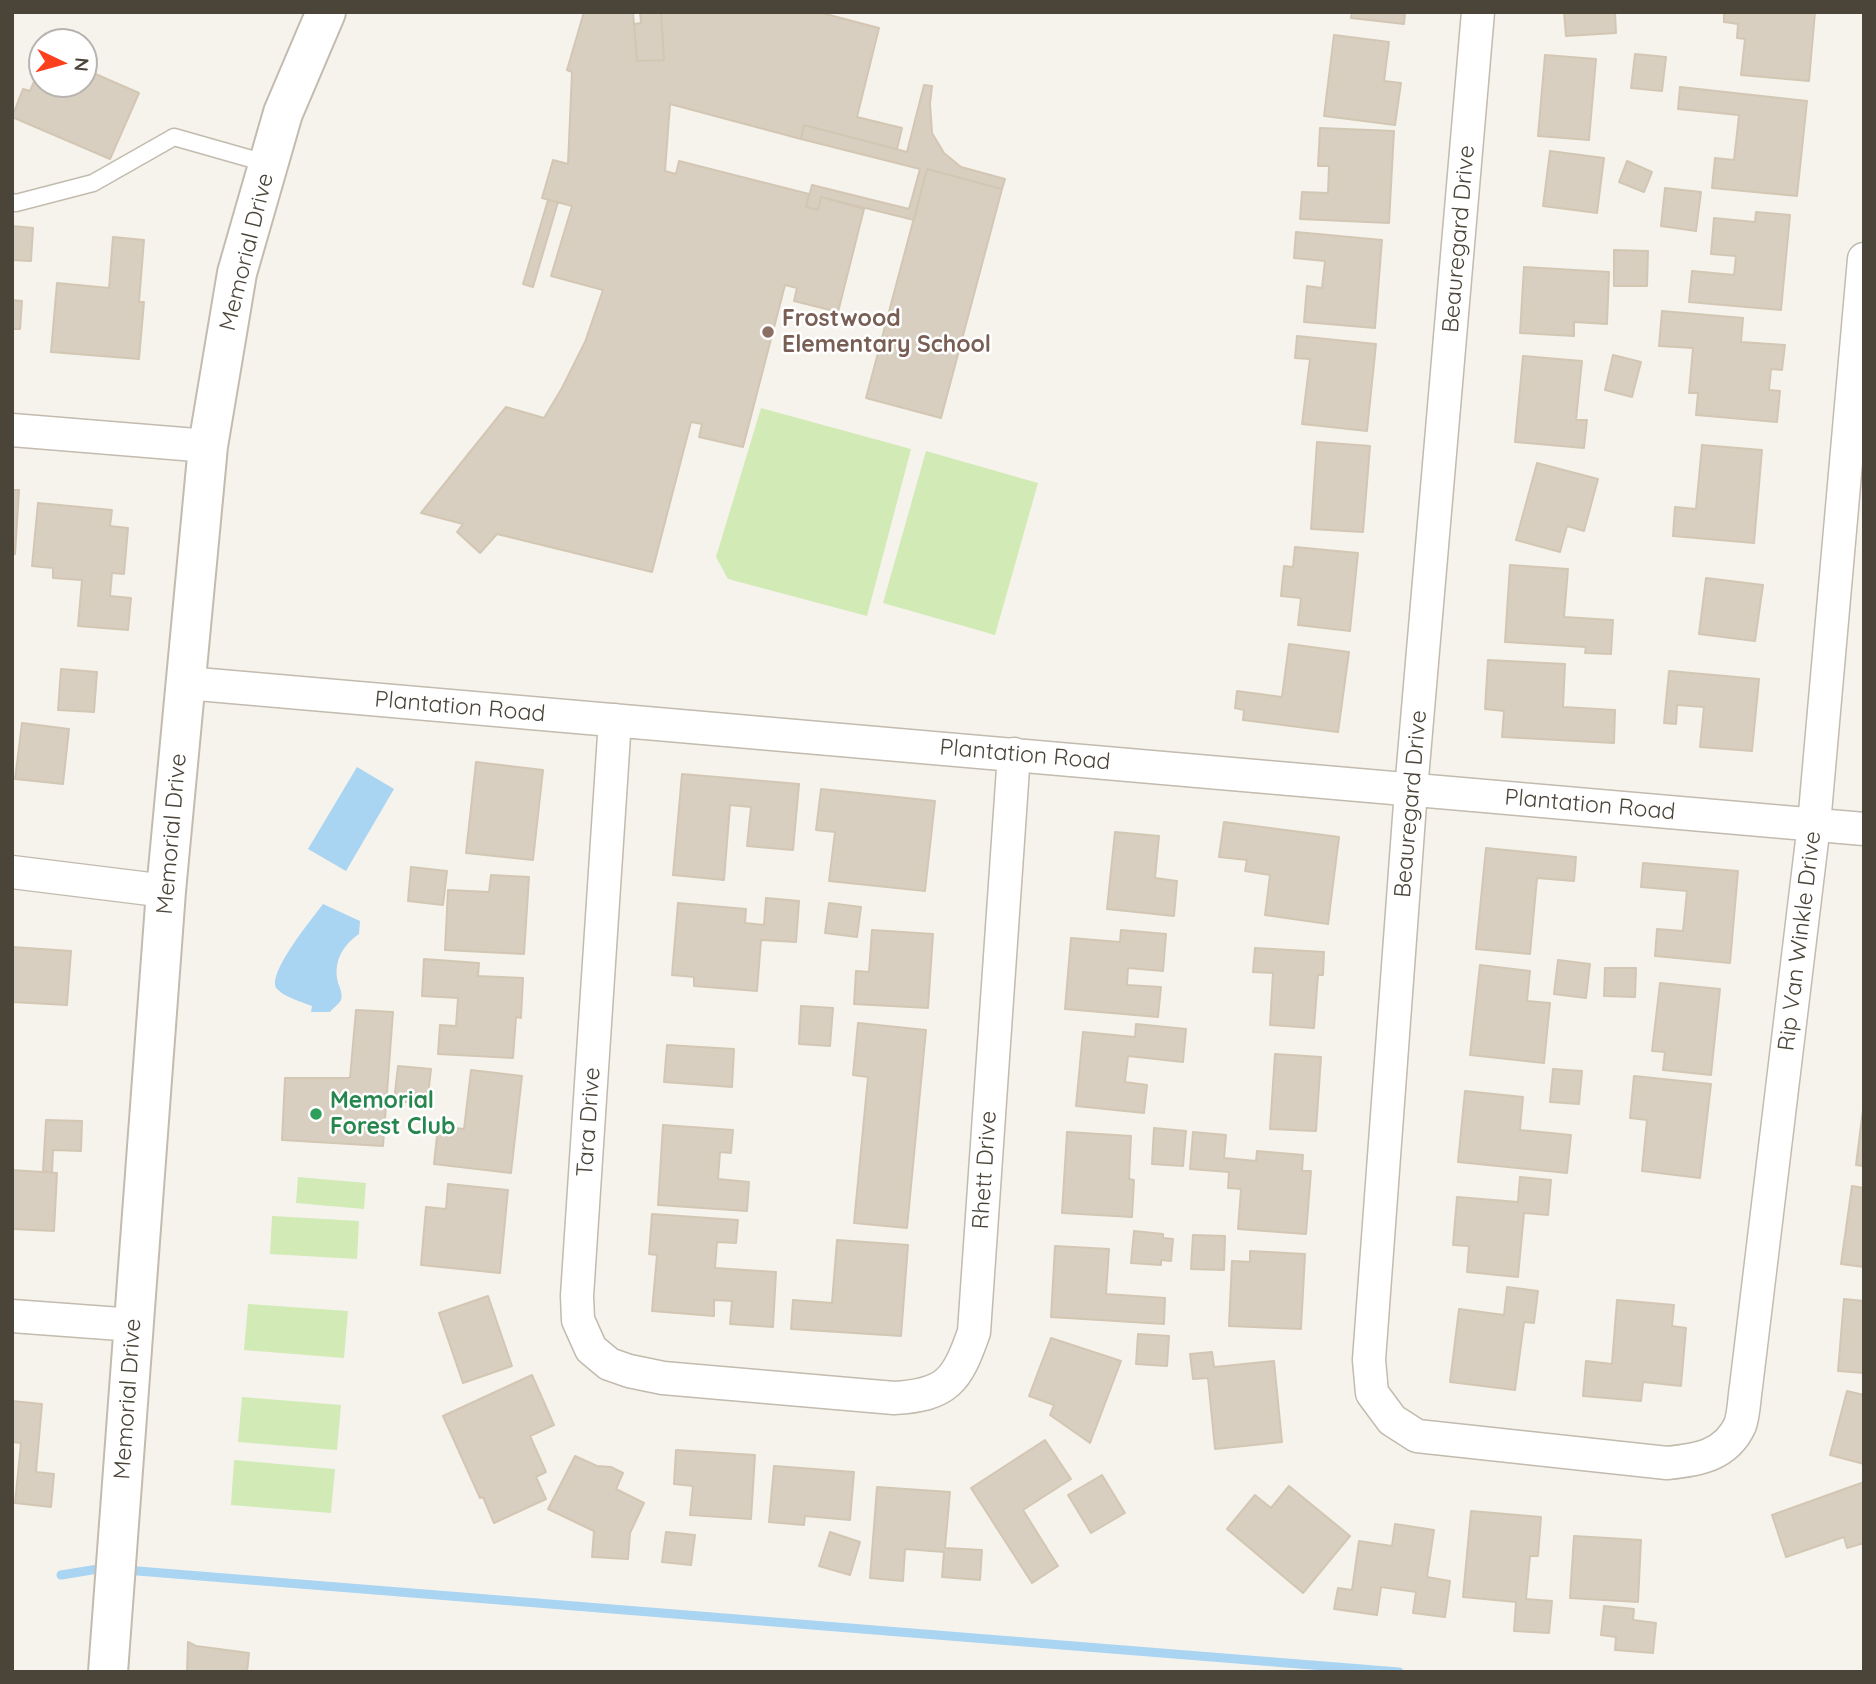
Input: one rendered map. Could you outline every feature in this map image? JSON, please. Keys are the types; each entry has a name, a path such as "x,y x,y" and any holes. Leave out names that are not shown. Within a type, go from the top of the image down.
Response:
{"street":[{"name":"Memorial Drive","path":"108,1672 166,891 208,446 237,273 284,113 326,12"},
{"name":"Beauregard Drive","path":"1479,12 1411,790 1369,1360 1372,1393 1392,1420 1417,1436 1557,1451"},
{"name":"Rip Van Winkle Drive","path":"1557,1451 1667,1463 1695,1460 1723,1449 1740,1424 1814,824 1864,259"},
{"path":"12,430 208,446"},
{"name":"Plantation Road","path":"186,683 1864,829"},
{"name":"Tara Drive","path":"615,720 577,1296 578,1320 591,1349 609,1364 663,1378 755,1386"},
{"name":"Rhett Drive","path":"755,1386 894,1398 920,1396 947,1385 964,1361 974,1332 1014,754"},
{"path":"12,872 166,891"},
{"path":"12,1316 134,1325"}],"lane":[{"path":"12,202 93,183 174,137 269,164"}],"green space":[{"path":"761,408 911,449 867,616 728,579 716,557"},
{"path":"926,451 1038,483 995,635 883,603"},
{"path":"298,1177 366,1183 364,1209 296,1203"},
{"path":"272,1216 359,1221 357,1259 270,1254"},
{"path":"248,1304 348,1311 344,1358 244,1350"},
{"path":"242,1397 341,1405 337,1450 238,1442"},
{"path":"234,1460 335,1469 331,1513 231,1505"}],"water":[{"path":"357,767 394,789 346,871 308,849"},
{"path":"323,904 360,921 359,934 344,949 338,961 341,1000 330,1012 311,1012 312,1006 284,994 277,989 275,982 284,960"}],"building":[{"path":"584,12 633,12 637,61 664,60 661,12 818,12 879,28 857,117 902,128 897,149 804,125 801,139 670,104 665,171 676,174 679,161 809,194 806,207 818,210 821,197 864,209 838,312 794,301 797,288 785,285 743,447 699,437 702,424 691,422 652,572 497,534 480,553 457,532 463,524 421,513 506,407 544,418 585,342 603,290 551,276 572,206 542,198 553,160 568,164 572,72 567,70"},
{"path":"640,12 661,12 664,60 637,61 634,24 641,23"},
{"path":"1352,12 1405,12 1404,24 1351,18"},
{"path":"1564,12 1615,12 1616,33 1566,36"},
{"path":"1724,12 1815,12 1809,81 1741,75 1745,39 1737,38 1738,24 1724,22"},
{"path":"1334,35 1389,42 1384,81 1401,83 1395,125 1324,116"},
{"path":"1635,54 1666,57 1662,91 1631,88"},
{"path":"1545,55 1596,59 1589,140 1538,136"},
{"path":"98,75 139,93 110,159 12,117 23,89 28,90 28,98 98,98"},
{"path":"924,85 932,86 932,133 944,153 961,167 1005,179 1002,189 927,169 914,220 821,197 818,210 806,207 812,185 909,209 920,169 801,139 804,125 907,152"},
{"path":"1680,87 1807,101 1797,196 1712,188 1715,158 1734,160 1739,115 1678,109"},
{"path":"1320,128 1394,131 1389,223 1300,219 1302,192 1328,193 1329,166 1318,166"},
{"path":"1550,151 1604,158 1597,213 1543,206"},
{"path":"1627,161 1652,172 1644,192 1619,182"},
{"path":"927,169 1002,189 941,418 866,398"},
{"path":"1665,188 1701,192 1696,231 1661,226"},
{"path":"548,200 558,202 533,287 523,284"},
{"path":"1756,212 1790,215 1781,310 1689,302 1692,271 1734,275 1736,256 1711,254 1714,218 1755,222"},
{"path":"12,226 33,228 31,261 12,260"},
{"path":"1296,232 1382,240 1375,328 1304,322 1307,286 1322,288 1325,261 1294,258"},
{"path":"113,237 144,240 139,302 144,302 139,359 51,352 57,283 109,288"},
{"path":"1614,250 1648,251 1647,286 1614,286"},
{"path":"1524,267 1609,272 1607,324 1574,322 1574,336 1520,333"},
{"path":"12,300 22,301 20,329 12,329"},
{"path":"1662,311 1743,318 1741,342 1785,345 1782,370 1771,369 1769,390 1780,391 1777,422 1696,415 1698,393 1689,393 1693,348 1659,346"},
{"path":"1297,336 1376,344 1367,431 1302,424 1310,359 1295,358"},
{"path":"1613,355 1641,362 1632,397 1605,390"},
{"path":"1523,356 1582,361 1576,420 1587,420 1584,448 1515,442"},
{"path":"1317,442 1370,446 1363,532 1311,529"},
{"path":"1702,445 1762,450 1754,543 1673,536 1675,507 1696,509"},
{"path":"1537,463 1598,479 1584,531 1567,526 1560,552 1516,540"},
{"path":"12,490 19,490 15,554 12,554"},
{"path":"38,503 112,510 110,526 128,528 124,574 112,573 110,596 131,598 128,630 78,626 82,580 53,578 53,568 32,566"},
{"path":"1295,547 1358,553 1350,631 1298,625 1301,598 1281,596 1284,566 1293,567"},
{"path":"1510,565 1568,569 1564,617 1613,620 1611,654 1585,653 1586,647 1505,642"},
{"path":"1706,578 1763,585 1755,641 1699,634"},
{"path":"1289,644 1349,652 1338,732 1243,720 1244,710 1235,708 1237,691 1282,697"},
{"path":"1488,660 1565,664 1563,707 1615,710 1614,743 1502,737 1504,711 1485,709"},
{"path":"61,669 97,672 94,712 58,710"},
{"path":"1669,671 1759,679 1752,751 1700,747 1704,707 1677,705 1676,724 1664,723"},
{"path":"22,723 69,729 63,784 15,779"},
{"path":"476,762 543,770 533,860 466,853"},
{"path":"682,774 799,784 793,850 747,846 751,807 730,805 724,880 673,875"},
{"path":"821,789 935,801 925,891 829,881 835,832 816,830"},
{"path":"1224,822 1339,837 1328,924 1265,915 1270,875 1245,871 1247,860 1219,857"},
{"path":"1115,832 1159,836 1155,878 1177,881 1174,916 1107,909"},
{"path":"1486,848 1576,857 1574,881 1537,878 1530,954 1476,949"},
{"path":"1643,863 1738,871 1730,963 1655,956 1657,929 1683,931 1687,891 1641,887"},
{"path":"411,867 447,871 443,905 408,901"},
{"path":"491,875 529,877 524,954 445,950 448,890 489,892"},
{"path":"766,898 799,901 796,942 761,940 757,991 694,986 694,977 672,975 678,903 746,909 745,923 764,925"},
{"path":"829,903 861,907 857,937 825,933"},
{"path":"872,930 933,934 928,1008 854,1004 856,971 869,972"},
{"path":"1121,930 1166,934 1163,971 1128,968 1127,985 1161,987 1158,1017 1065,1009 1071,938 1120,942"},
{"path":"12,947 71,951 67,1005 12,1002"},
{"path":"1255,948 1324,952 1323,975 1318,975 1314,1028 1270,1025 1273,973 1253,972"},
{"path":"424,959 479,963 478,976 523,978 521,1018 516,1017 513,1058 438,1054 440,1025 456,1026 458,998 422,996"},
{"path":"1558,960 1590,964 1586,998 1554,994"},
{"path":"1480,965 1530,971 1527,1001 1550,1003 1544,1063 1470,1055"},
{"path":"1605,968 1636,968 1635,997 1604,996"},
{"path":"1660,983 1720,989 1711,1075 1663,1070 1665,1052 1652,1051"},
{"path":"801,1006 833,1008 830,1046 799,1044"},
{"path":"356,1010 393,1012 383,1146 282,1140 285,1078 350,1078"},
{"path":"858,1023 926,1030 907,1228 854,1223 868,1077 853,1075"},
{"path":"1136,1024 1186,1029 1183,1062 1128,1056 1125,1082 1147,1085 1144,1113 1076,1106 1083,1032 1135,1037"},
{"path":"667,1045 734,1049 732,1087 664,1082"},
{"path":"1275,1054 1321,1057 1316,1131 1270,1129"},
{"path":"398,1066 431,1069 427,1104 394,1101"},
{"path":"1553,1069 1582,1071 1579,1104 1550,1102"},
{"path":"471,1070 522,1076 511,1173 434,1164 438,1126 464,1129"},
{"path":"1634,1076 1711,1084 1700,1178 1642,1171 1647,1120 1630,1118"},
{"path":"1465,1091 1523,1097 1520,1130 1571,1135 1567,1173 1458,1162"},
{"path":"1864,1102 1864,1166 1856,1165"},
{"path":"46,1120 82,1121 81,1151 53,1150 52,1172 43,1171"},
{"path":"663,1125 733,1130 731,1153 720,1152 718,1179 749,1182 747,1211 658,1205"},
{"path":"1154,1128 1186,1131 1183,1166 1152,1164"},
{"path":"1067,1132 1131,1136 1129,1179 1134,1180 1132,1217 1062,1213"},
{"path":"1193,1132 1226,1135 1224,1158 1256,1161 1257,1151 1303,1155 1302,1171 1311,1171 1306,1234 1238,1229 1241,1189 1228,1188 1229,1172 1190,1169"},
{"path":"12,1170 57,1173 54,1231 12,1229"},
{"path":"1520,1177 1551,1180 1548,1215 1524,1213 1518,1277 1467,1272 1469,1246 1453,1245 1457,1197 1518,1202"},
{"path":"448,1184 508,1190 500,1273 421,1265 426,1207 446,1209"},
{"path":"1852,1186 1864,1188 1864,1267 1841,1264"},
{"path":"652,1214 738,1220 736,1243 717,1242 715,1268 776,1272 773,1327 730,1324 732,1301 714,1300 714,1316 652,1311 657,1255 649,1254"},
{"path":"1134,1231 1163,1234 1163,1238 1173,1239 1171,1261 1161,1260 1161,1265 1131,1263"},
{"path":"1193,1235 1225,1236 1224,1270 1191,1269"},
{"path":"837,1240 908,1245 901,1336 791,1329 793,1300 832,1303"},
{"path":"1055,1246 1109,1249 1106,1294 1165,1298 1164,1324 1051,1317"},
{"path":"1250,1251 1305,1254 1301,1329 1229,1326 1232,1261 1250,1262"},
{"path":"1507,1287 1538,1291 1534,1323 1524,1322 1515,1390 1450,1382 1459,1309 1504,1315"},
{"path":"488,1296 512,1366 463,1383 439,1313"},
{"path":"1844,1299 1864,1301 1864,1373 1838,1371"},
{"path":"1617,1300 1674,1305 1672,1326 1686,1328 1681,1386 1643,1382 1641,1401 1583,1396 1586,1361 1612,1364"},
{"path":"1138,1334 1169,1336 1167,1366 1136,1364"},
{"path":"1051,1338 1121,1361 1090,1443 1050,1415 1054,1405 1029,1396"},
{"path":"1212,1352 1214,1367 1274,1361 1282,1442 1215,1449 1208,1378 1193,1379 1190,1354"},
{"path":"532,1375 554,1425 530,1436 546,1472 536,1477 546,1499 494,1523 443,1416"},
{"path":"1847,1391 1864,1395 1864,1464 1830,1455"},
{"path":"12,1401 42,1404 36,1472 54,1474 51,1507 15,1503 21,1443 12,1442"},
{"path":"1045,1440 1071,1479 1023,1510 1058,1566 1032,1583 971,1488"},
{"path":"676,1450 755,1455 751,1519 690,1515 693,1486 674,1484"},
{"path":"575,1456 623,1473 616,1489 644,1503 630,1533 628,1559 592,1557 594,1531 548,1509"},
{"path":"774,1466 854,1472 850,1520 805,1516 804,1525 769,1522"},
{"path":"1102,1475 1125,1513 1091,1533 1068,1495"},
{"path":"1864,1482 1864,1543 1847,1548 1844,1537 1786,1557 1772,1515"},
{"path":"1289,1486 1350,1536 1303,1593 1227,1529 1255,1495 1271,1508"},
{"path":"877,1487 950,1492 945,1548 982,1550 980,1580 942,1577 944,1552 905,1549 903,1581 870,1578"},
{"path":"1471,1511 1541,1517 1538,1556 1530,1556 1526,1599 1552,1601 1549,1633 1514,1631 1516,1602 1463,1597"},
{"path":"1395,1524 1434,1530 1427,1577 1450,1581 1445,1617 1413,1613 1416,1592 1381,1587 1377,1615 1334,1609 1338,1588 1352,1590 1359,1541 1392,1546"},
{"path":"666,1532 695,1535 691,1565 662,1562"},
{"path":"830,1532 860,1542 850,1575 819,1566"},
{"path":"1574,1536 1641,1540 1638,1602 1570,1598"},
{"path":"1604,1606 1634,1609 1633,1620 1656,1623 1653,1653 1615,1650 1616,1637 1601,1635"},
{"path":"188,1642 196,1646 249,1653 247,1672 187,1672"}],"waterway":[{"path":"61,1575 108,1569"},
{"path":"125,1570 1399,1672"}],"place":[{"name":"Frostwood Elementary School","path":"768,332"},
{"name":"Memorial Forest Club","path":"316,1114"}]}
